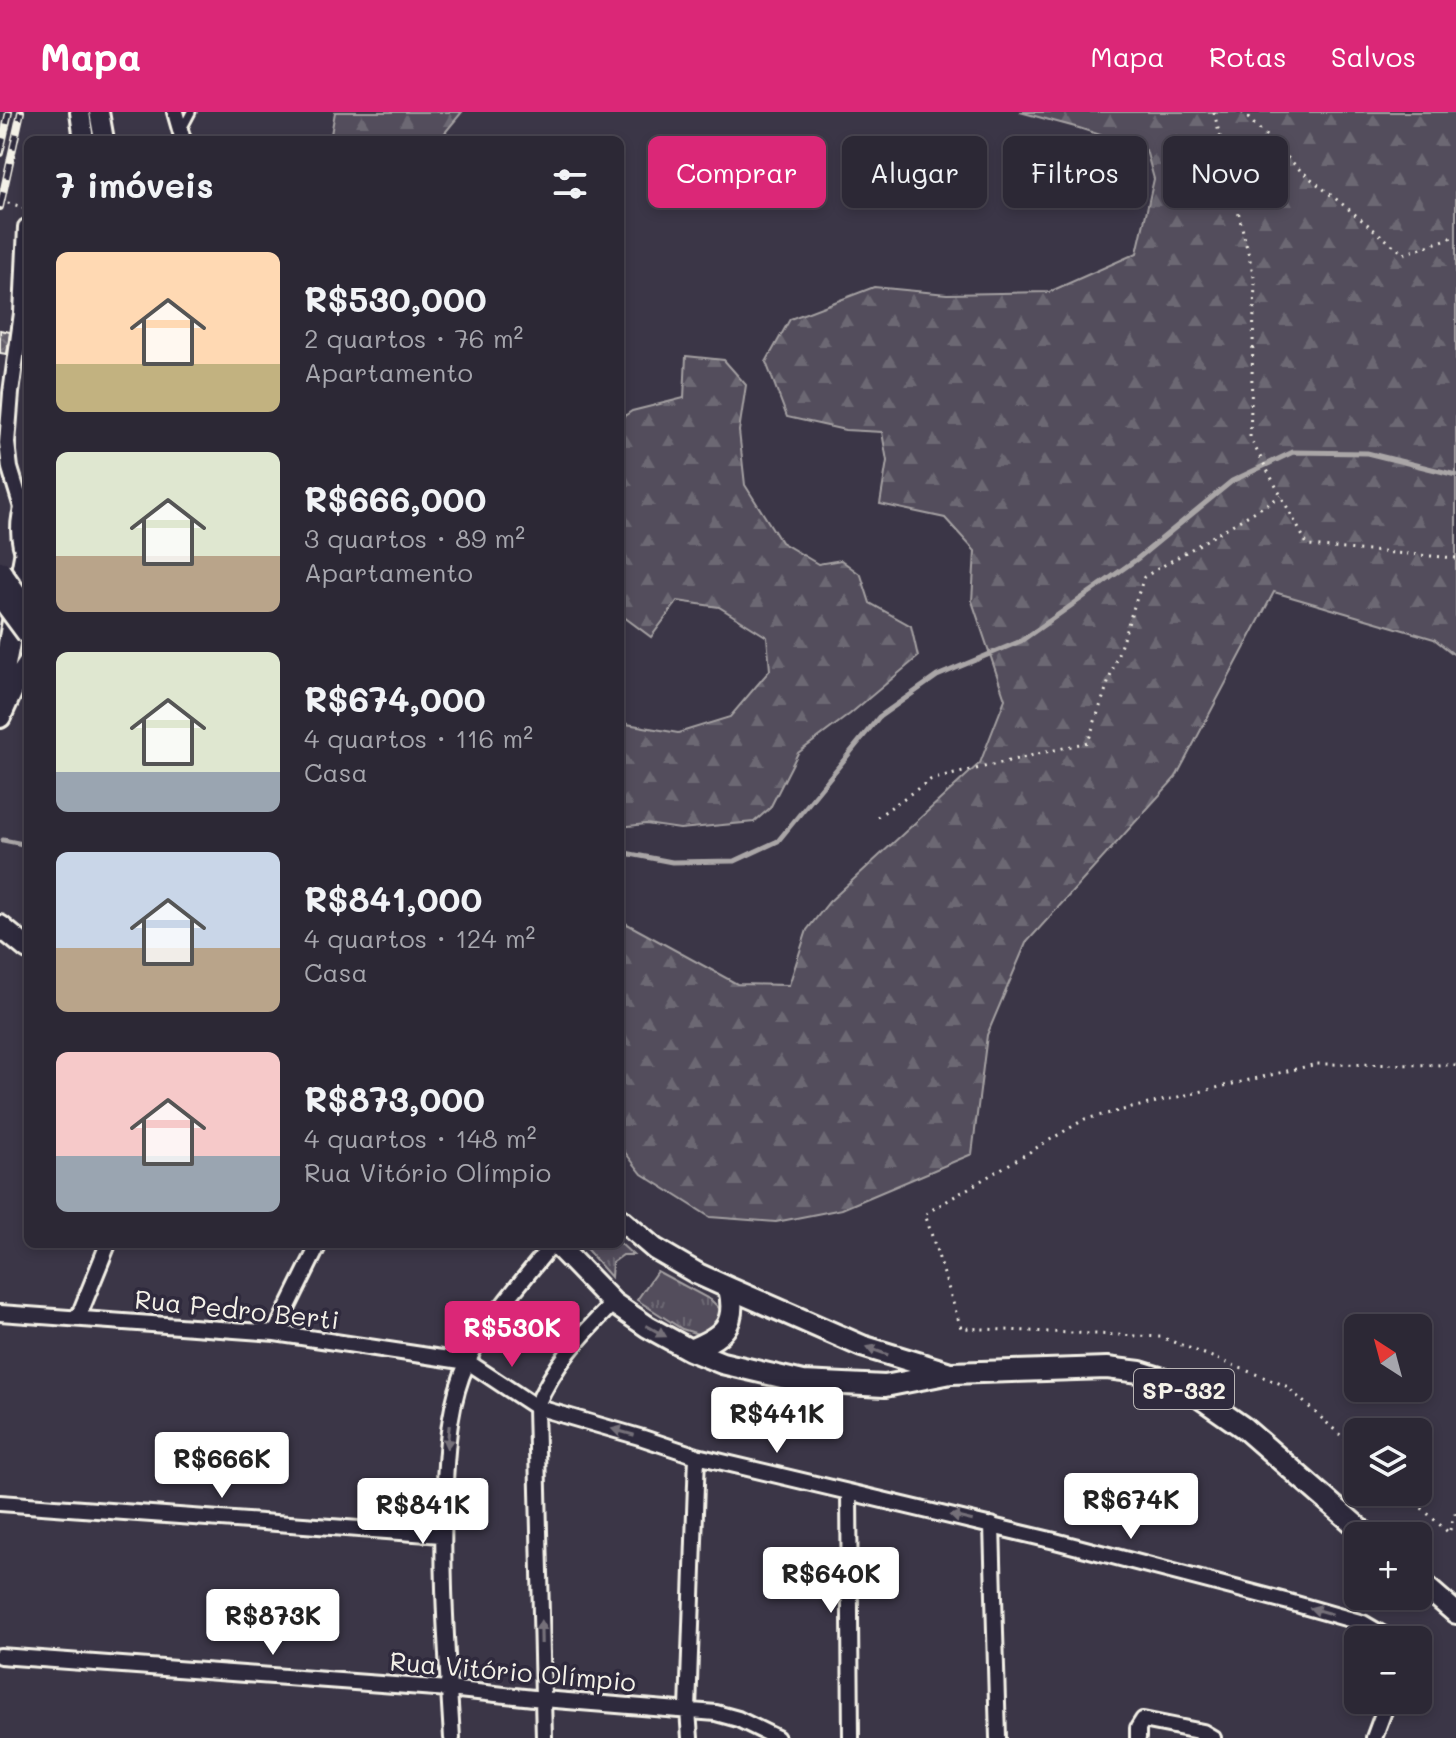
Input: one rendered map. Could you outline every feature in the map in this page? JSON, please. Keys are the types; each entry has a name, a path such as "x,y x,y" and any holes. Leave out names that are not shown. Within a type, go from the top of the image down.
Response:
{"main road":[{"path":"0,571 24,605"},
{"path":"0,692 24,573"},
{"path":"0,596 24,629"},
{"path":"0,717 24,671"},
{"name":"SP-332","path":"624,1222 655,1249 698,1274 862,1346 951,1373"},
{"name":"SP-332","path":"558,1248 613,1303 690,1350 722,1363 803,1382 885,1386 951,1373 1107,1368 1140,1372 1166,1380 1195,1394 1244,1428 1352,1522"},
{"path":"690,1350 722,1334 729,1325 732,1313 729,1288"},
{"path":"1432,1592 1456,1613"}],"street":[{"path":"80,112 83,136"},
{"path":"99,112 103,136"},
{"path":"175,112 182,136"},
{"path":"24,270 7,443 10,468 24,502"},
{"path":"24,512 21,534 24,546"},
{"path":"78,1318 106,1248"},
{"path":"275,1333 317,1248"},
{"path":"452,1738 442,1535 452,1408 468,1362 494,1318 551,1248"},
{"path":"544,1738 536,1407 554,1369 613,1303"},
{"name":"Rua Pedro Berti","path":"0,1313 275,1333 468,1362"},
{"path":"468,1362 536,1407 697,1456 992,1525 1368,1626"},
{"path":"690,1738 688,1710 697,1456"},
{"path":"849,1492 851,1738"},
{"path":"0,1503 442,1535"},
{"path":"992,1525 998,1738"},
{"name":"Rua Vitório Olímpio","path":"0,1656 688,1710 738,1719 777,1738"},
{"path":"1374,1738 1383,1714"},
{"path":"1138,1738 1138,1728 1143,1720 1203,1732 1213,1738"}],"lane":[{"path":"182,136 191,112"}],"path":[{"path":"1214,112 1255,281 1250,438 1308,546 1456,558"},
{"path":"1242,112 1300,170 1404,254 1456,236"},
{"path":"0,201 24,206"},
{"path":"877,817 930,780 1088,742 1144,577 1281,496"},
{"path":"1344,1438 1286,1386 1161,1337 961,1328 925,1214 1085,1119 1317,1064 1456,1065"},
{"path":"1419,1506 1449,1533 1456,1510"}],"green space":[{"path":"335,112 462,112 442,136 331,136"},
{"path":"1020,112 1456,112 1456,656 1434,639 1274,592 1176,777 1026,943 987,1035 972,1154 842,1209 776,1222 710,1217 642,1174 624,1151 624,922 737,984 789,985 807,930 829,902 980,763 1005,699 972,601 975,551 945,518 880,504 887,461 882,432 845,430 787,417 766,362 790,319 874,287 947,294 1049,292 1137,253 1154,179 1147,154 1147,136 1103,136"},
{"path":"686,356 724,360 746,385 739,431 745,485 781,542 818,564 841,560 861,575 870,603 911,626 918,657 798,753 770,808 754,822 680,829 646,824 624,827 624,721 678,733 730,717 770,670 767,637 719,607 678,601 651,637 624,617 624,416 632,411 684,398"},
{"path":"624,1247 633,1255 623,1255 612,1263 611,1277 586,1248"},
{"path":"657,1271 711,1300 723,1312 708,1337 682,1329 637,1300"}],"building":[{"path":"0,330 10,332 7,354 0,353"}],"waterway":[{"path":"624,853 672,862 735,861 778,841 879,717 937,676 1021,641 1137,559 1232,481 1293,452 1367,453 1456,475"},
{"path":"3,840 24,844"}],"railway":[{"path":"0,153 9,112"},
{"path":"0,207 21,112"}]}
